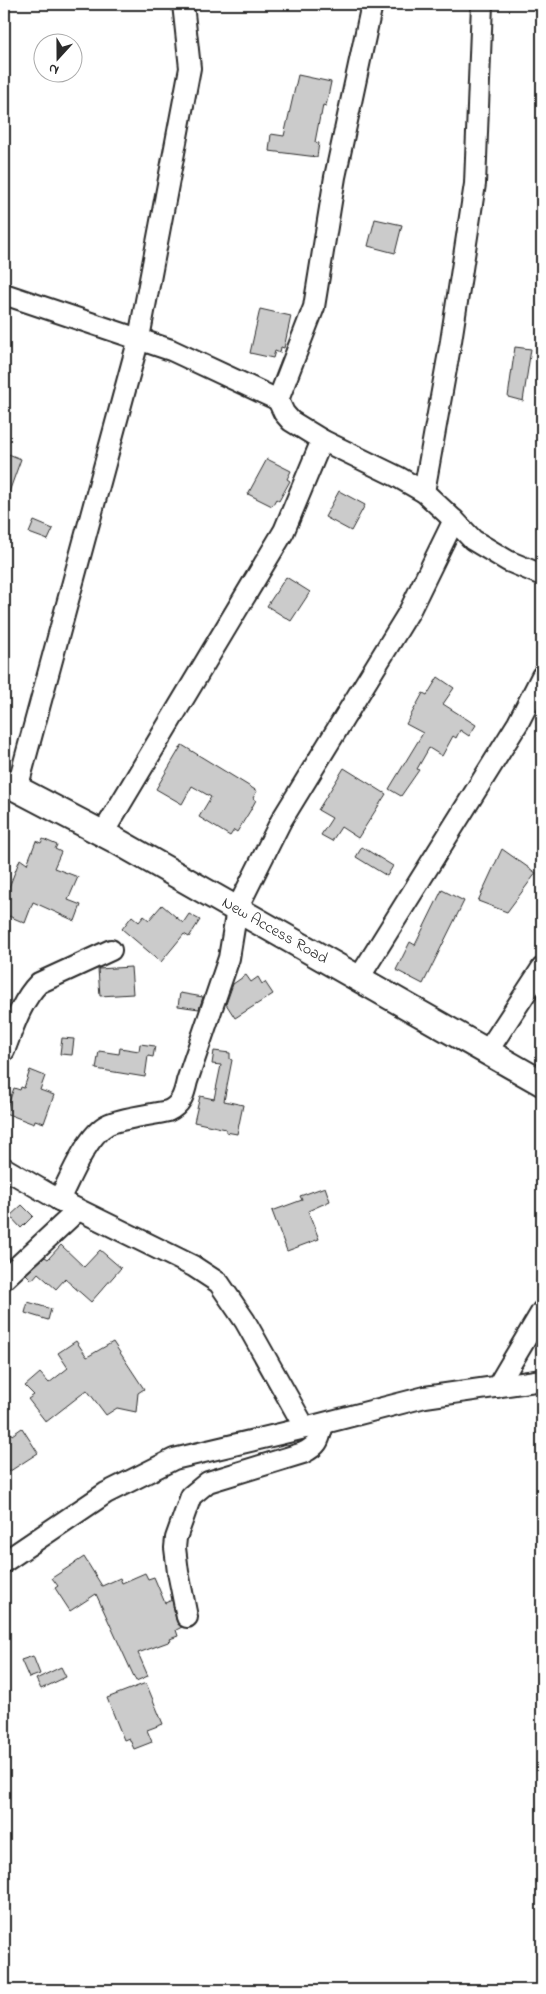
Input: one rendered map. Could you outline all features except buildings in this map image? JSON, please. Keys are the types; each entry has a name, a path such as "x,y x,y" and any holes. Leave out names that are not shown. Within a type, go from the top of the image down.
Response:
{"main road":[{"name":"New Access Road","path":"10,786 103,833 542,1083"}],"street":[{"path":"10,786 139,338 190,68 183,4"},
{"path":"278,400 314,307 335,177 372,4"},
{"path":"424,492 451,341 475,184 482,4"},
{"path":"4,294 139,338 206,365 278,400 284,413 291,421 322,440 398,477 424,492 473,540 508,561 542,575"},
{"path":"103,833 284,531 322,440"},
{"path":"59,1200 91,1138 99,1130 108,1124 168,1111 176,1107 183,1097 229,958 237,909 281,821 300,788 409,612 454,520"},
{"path":"359,978 508,740 542,676"},
{"path":"4,1051 19,1013 30,992 39,983 111,950"},
{"path":"487,1052 542,968"},
{"path":"4,1168 78,1210 193,1266 219,1283 314,1426 320,1439 315,1447 309,1450 208,1482 191,1496 176,1538 175,1548 187,1616"},
{"path":"4,1278 78,1210"},
{"path":"497,1387 542,1312"},
{"path":"4,1562 106,1492 174,1459 314,1426 425,1397 542,1380"}]}
